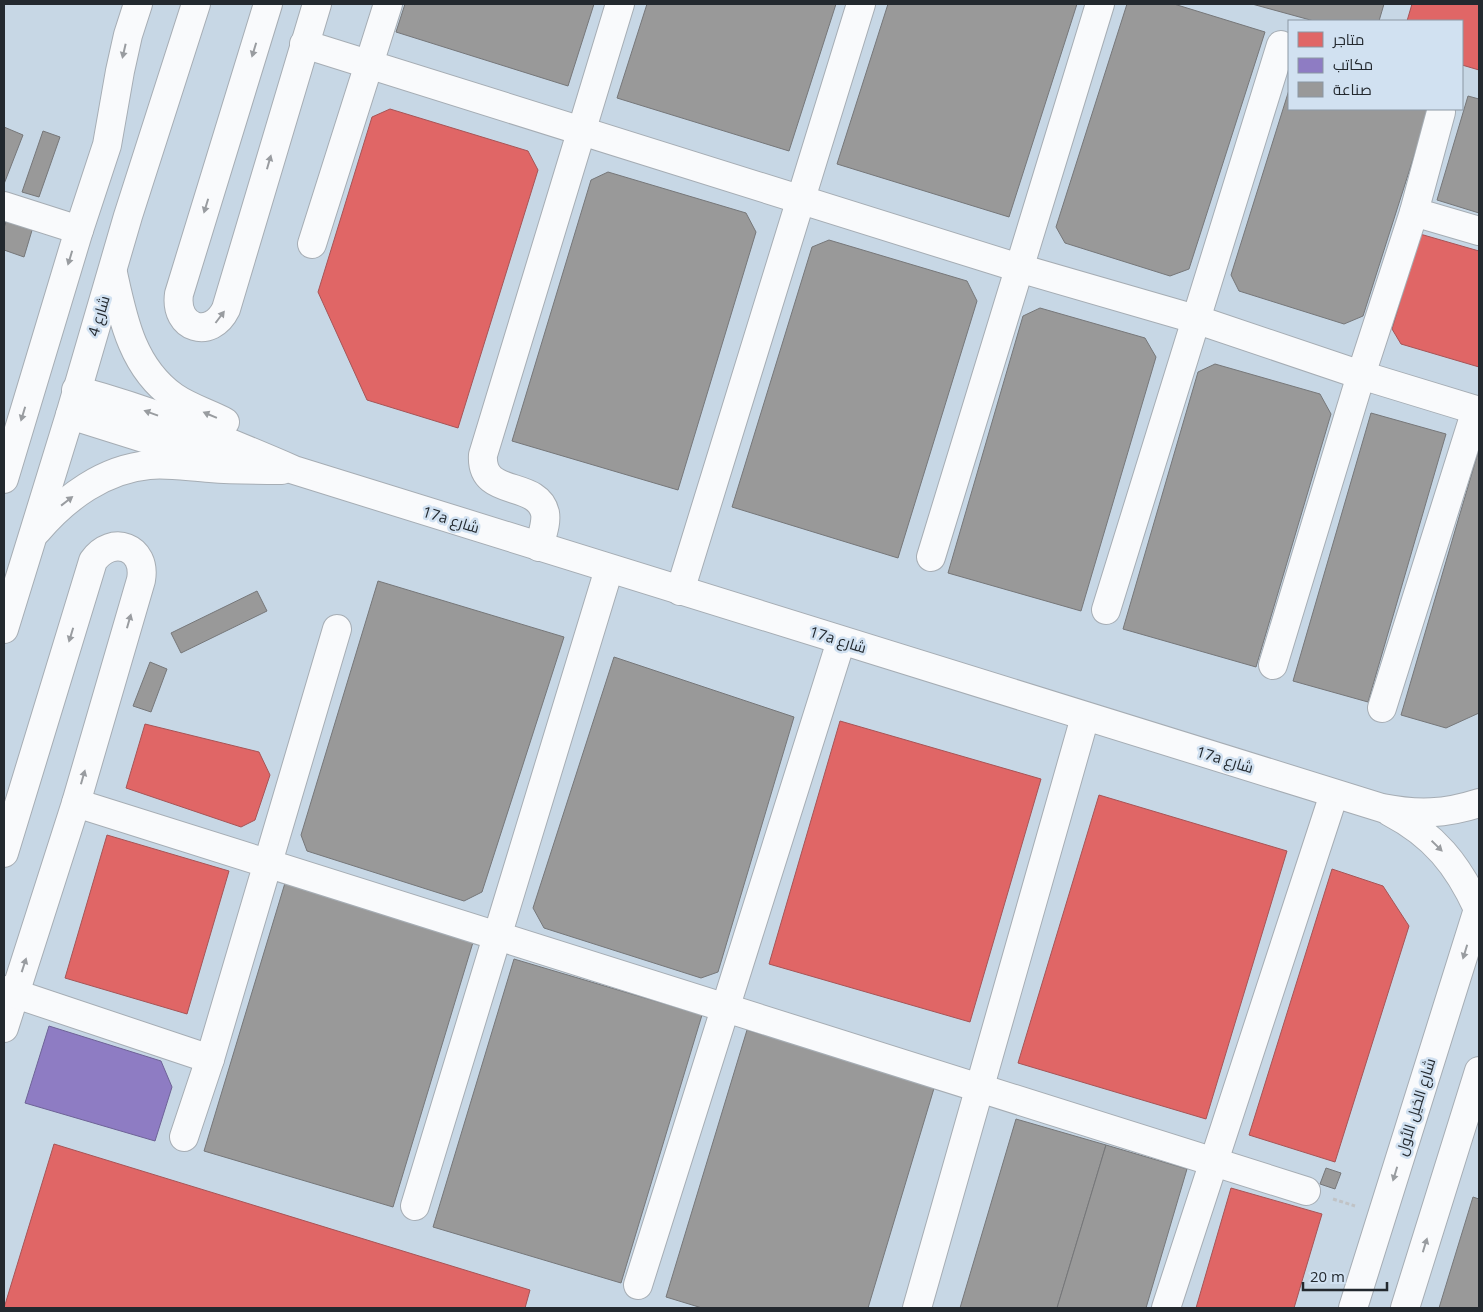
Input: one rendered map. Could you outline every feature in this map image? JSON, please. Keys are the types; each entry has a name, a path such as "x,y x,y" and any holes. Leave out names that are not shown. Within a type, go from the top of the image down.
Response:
{"street":[{"path":"4,479 79,230 107,145 120,72 138,4"},
{"name":"شارع 4","path":"4,629 8,604 32,536 128,216 196,4"},
{"path":"268,4 179,294 180,314 186,322 195,327 215,324 222,317 226,308 317,4"},
{"path":"312,244 388,4"},
{"path":"539,547 545,520 541,505 529,495 496,483 490,478 485,472 483,455 620,4"},
{"path":"680,591 861,4"},
{"path":"931,558 1100,4"},
{"path":"304,44 1019,268 1195,320 1361,375 1478,411 1382,708"},
{"path":"1106,610 1281,44"},
{"path":"1273,666 1361,375 1414,212 1441,112"},
{"path":"98,174 128,216"},
{"path":"4,206 79,230"},
{"path":"1414,212 1479,231"},
{"name":"17a شارع","path":"112,271 124,323 130,340 142,364 159,384 173,396 191,407 245,432 294,470"},
{"name":"17a شارع","path":"73,402 156,442 294,470 1382,808 1406,813 1431,813 1455,810 1479,803"},
{"name":"17a شارع","path":"32,536 65,502 84,488 106,476 131,468 148,465 166,465 220,469 294,470"},
{"path":"4,853 93,561 104,550 111,547 126,548 133,552 141,564 141,580 76,803 9,991 4,1028"},
{"path":"415,1206 609,569"},
{"path":"184,1137 210,1059 337,629"},
{"path":"638,1285 841,641"},
{"path":"917,1308 1085,716"},
{"path":"1166,1308 1334,794"},
{"path":"76,803 1306,1191"},
{"name":"17a شارع","path":"1382,808 1423,833 1441,849 1456,868 1479,908"},
{"name":"شارع الخيل الأول","path":"1353,1308 1479,908"},
{"path":"9,991 210,1059"},
{"path":"1406,1308 1479,1071"}],"path":[{"path":"1306,1191 1382,1214"}],"shaded area":[{"path":"4,4 1479,4 1479,1308 4,1308"}],"building: متاجر":[{"path":"1412,4 1479,4 1479,70 1463,65 1463,20 1407,20"},
{"path":"390,109 528,151 538,170 458,428 367,400 318,292 372,117"},
{"path":"1420,234 1479,251 1479,367 1401,344 1392,329"},
{"path":"840,721 1041,779 970,1022 769,964"},
{"path":"145,724 259,752 270,775 255,820 241,827 126,788"},
{"path":"1099,795 1287,851 1206,1119 1018,1063"},
{"path":"107,835 229,871 187,1014 65,978"},
{"path":"1332,869 1383,886 1409,926 1335,1162 1249,1135"},
{"path":"54,1144 530,1290 525,1308 4,1308"},
{"path":"1231,1188 1322,1214 1294,1308 1196,1308"}],"building: مكاتب":[{"path":"49,1026 161,1061 172,1087 155,1141 25,1103"}],"building: صناعة":[{"path":"405,4 594,4 568,86 396,32"},
{"path":"647,4 836,4 789,151 617,98"},
{"path":"888,4 1077,4 1009,217 837,164"},
{"path":"1127,4 1174,4 1265,32 1189,269 1170,276 1065,243 1056,227"},
{"path":"1252,4 1384,4 1379,20 1310,20"},
{"path":"1288,93 1288,110 1429,110 1363,316 1344,324 1239,291 1231,275"},
{"path":"1468,96 1479,99 1479,213 1437,200"},
{"path":"4,127 23,135 4,184"},
{"path":"43,131 60,137 39,197 22,192"},
{"path":"608,172 746,213 756,232 678,490 512,441 591,180"},
{"path":"7,218 33,227 24,257 4,250 4,228"},
{"path":"829,240 967,281 977,301 898,558 732,507 812,247"},
{"path":"1040,308 1145,338 1156,357 1081,611 948,573 1023,316"},
{"path":"1215,364 1320,394 1331,414 1256,667 1123,629 1198,372"},
{"path":"1371,413 1446,434 1368,702 1293,681"},
{"path":"1479,449 1479,713 1446,728 1401,715"},
{"path":"378,581 564,637 482,892 464,901 307,851 301,835"},
{"path":"257,591 267,611 181,653 171,633"},
{"path":"614,657 794,717 718,972 701,978 544,928 533,908"},
{"path":"150,662 167,669 151,712 133,706"},
{"path":"285,883 474,939 393,1207 204,1151"},
{"path":"514,959 702,1015 621,1283 433,1227"},
{"path":"747,1030 935,1085 868,1308 702,1308 666,1297"},
{"path":"1016,1119 1106,1145 1057,1308 960,1308"},
{"path":"1106,1145 1187,1169 1146,1308 1057,1308"},
{"path":"1326,1168 1341,1173 1335,1189 1320,1184"},
{"path":"1473,1197 1479,1199 1479,1308 1439,1308"}]}
